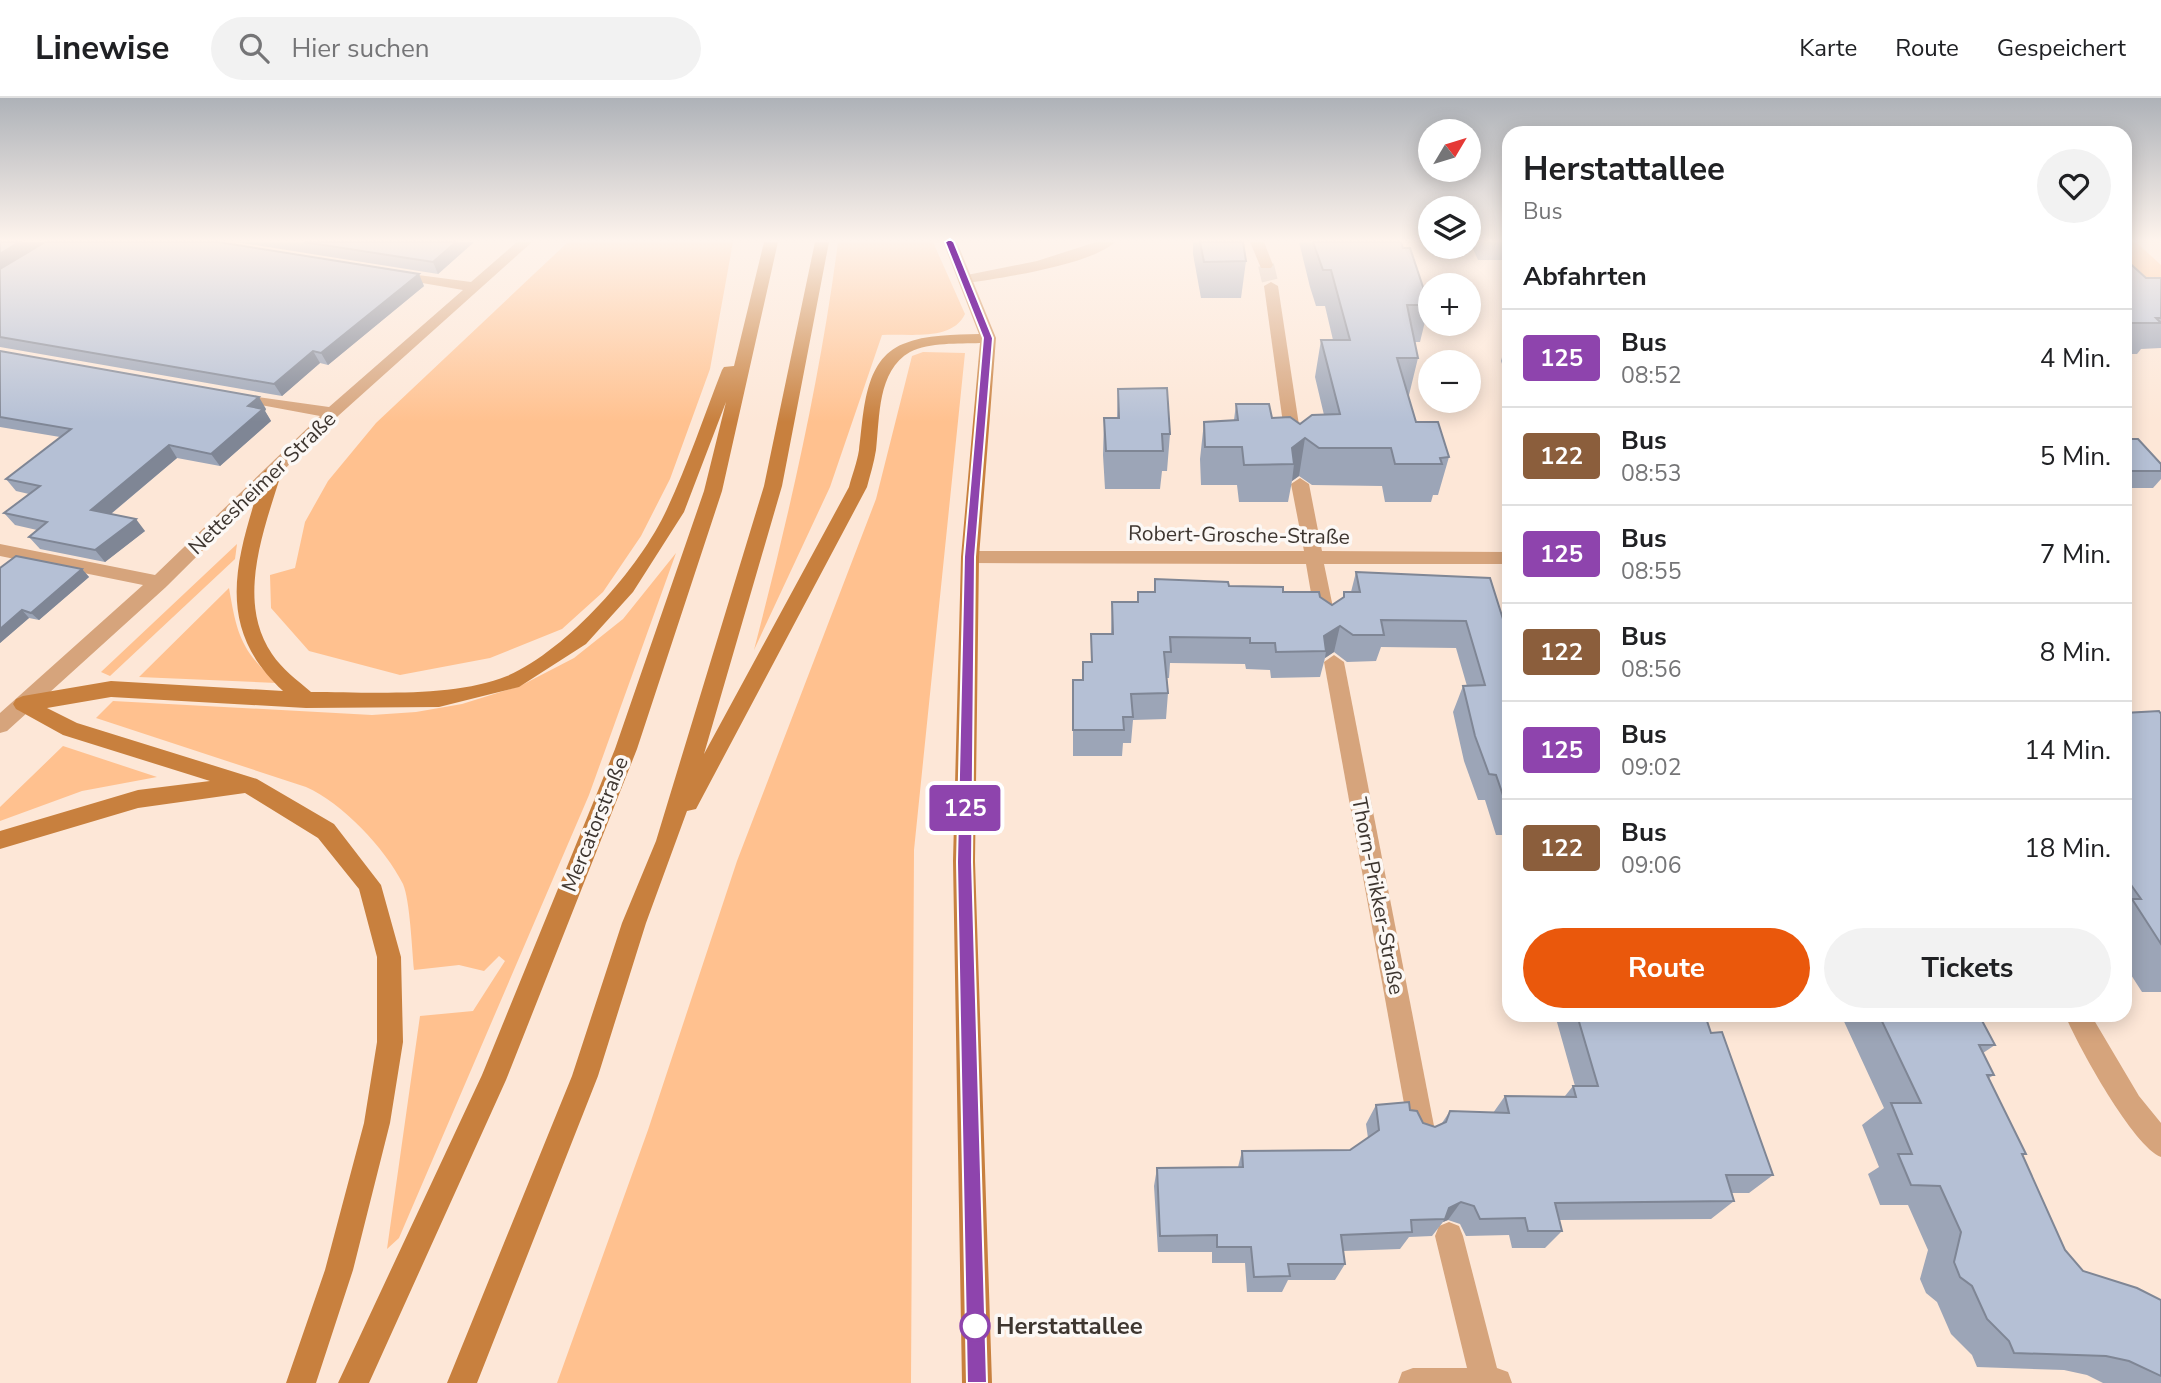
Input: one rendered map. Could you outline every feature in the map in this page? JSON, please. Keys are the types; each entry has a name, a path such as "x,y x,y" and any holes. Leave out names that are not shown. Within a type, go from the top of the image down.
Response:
{"main road":[{"path":"23,704 111,689 306,701 452,696 512,682 579,639 626,587 675,512 757,302"},
{"name":"Mercatorstraße","path":"353,1383 493,1080 626,749 713,491 758,302"},
{"path":"462,1383 585,1076 634,923 667,841 773,486 810,302"},
{"path":"975,302 988,338 970,557 964,862 977,1383"},
{"path":"667,841 858,487 868,447 869,416 881,370 894,357 920,343 988,338"},
{"path":"274,471 246,564 245,613 263,657 306,701"},
{"path":"23,704 70,729 249,785 326,831 369,885 389,957 390,1042 377,1123 339,1270 301,1383"},
{"path":"0,840 138,799 249,785"}],"street":[{"name":"Nettesheimer Straße","path":"0,725 159,582 332,413 457,302"},
{"path":"1273,302 1295,454"},
{"path":"213,392 332,413"},
{"path":"1300,484 1326,622"},
{"path":"0,550 159,582"},
{"name":"Robert-Grosche-Straße","path":"970,557 1502,558"},
{"name":"Thorn-Prikker-Straße","path":"1334,662 1422,1131"},
{"path":"2081,1022 2130,1105 2161,1144"},
{"path":"1413,1383 1491,1382 1449,1236"}],"shaded area":[{"path":"504,302 722,302 710,369 670,479 641,536 603,592 562,629 490,658 400,675 309,651 271,608 270,575 295,568 305,522 328,481 376,423"},
{"path":"830,302 960,302 965,314 959,323 940,332 882,335 830,487 754,650 802,447"},
{"path":"923,352 965,353 914,850 911,1383 557,1383 648,1130 737,861 876,499 912,356"},
{"path":"237,544 235,559 110,676 101,672"},
{"path":"676,553 589,795 399,1238 387,1249 420,1016 473,1011 505,961 499,956 484,971 459,965 414,970 409,913 403,884 374,842 348,815 306,787 96,718 113,701 372,715 416,712 462,704 520,686 574,658 623,619"},
{"path":"229,588 242,641 255,661 277,683 139,677"},
{"path":"63,746 157,777 82,791 0,821 0,807"}],"building":[{"path":"0,302 384,302 321,353 313,351 274,384 0,337"},
{"path":"1340,302 1418,302 1418,305 1407,305 1418,358 1397,358 1416,422 1438,422 1449,457 1440,458 1442,464 1395,464 1391,448 1319,448 1305,438 1292,448 1294,464 1244,465 1242,447 1205,447 1204,422 1238,420 1236,404 1269,404 1272,418 1290,417 1300,424 1312,415 1340,414 1321,340 1350,340"},
{"path":"2132,302 2161,302 2161,318 2156,318 2161,323 2132,323"},
{"path":"0,351 259,397 248,406 263,409 211,454 169,445 91,510 136,519 95,550 29,537 47,522 4,513 40,486 6,479 71,429 0,417"},
{"path":"1167,388 1170,434 1162,434 1163,451 1106,451 1104,418 1119,418 1118,389"},
{"path":"2132,439 2138,439 2161,464 2161,471 2132,471"},
{"path":"16,556 82,569 31,613 22,610 0,629 0,568"},
{"path":"1356,572 1490,578 1502,616 1502,792 1496,775 1489,774 1475,736 1463,686 1485,685 1466,621 1381,620 1384,635 1353,635 1340,626 1324,636 1326,651 1276,652 1275,643 1250,643 1250,638 1170,637 1171,652 1164,652 1168,693 1131,694 1133,717 1123,717 1124,730 1073,730 1073,680 1083,680 1083,662 1092,662 1091,634 1113,634 1112,602 1138,602 1138,592 1155,592 1155,579 1228,582 1229,586 1283,587 1283,592 1319,592 1320,597 1332,605 1344,597 1344,592 1360,592"},
{"path":"2159,711 2161,714 2161,944 2132,899 2141,899 2132,886 2132,713"},
{"path":"1579,1022 1707,1022 1711,1033 1722,1032 1773,1175 1726,1175 1734,1201 1555,1203 1562,1231 1528,1231 1525,1218 1480,1219 1474,1206 1461,1202 1449,1208 1445,1219 1411,1220 1412,1232 1341,1235 1345,1264 1288,1264 1290,1276 1254,1277 1251,1247 1217,1247 1217,1235 1160,1236 1157,1168 1243,1167 1242,1151 1350,1150 1379,1130 1376,1105 1409,1102 1410,1110 1417,1111 1423,1123 1435,1127 1446,1122 1450,1111 1509,1113 1505,1096 1576,1097 1573,1086 1598,1086"},
{"path":"1882,1022 1983,1022 1995,1045 1979,1045 1994,1075 1987,1075 2026,1154 2022,1154 2065,1250 2083,1271 2137,1288 2161,1300 2161,1376 2129,1361 2106,1356 2014,1353 2009,1341 1987,1319 1972,1286 1960,1277 1954,1262 1961,1232 1940,1186 1911,1185 1898,1154 1912,1154 1891,1103 1921,1103"}],"bus line":[{"name":"125","path":"975,302 988,338 970,557 964,862 977,1383"}],"place":[{"name":"Herstattallee","path":"975,1326"}]}
